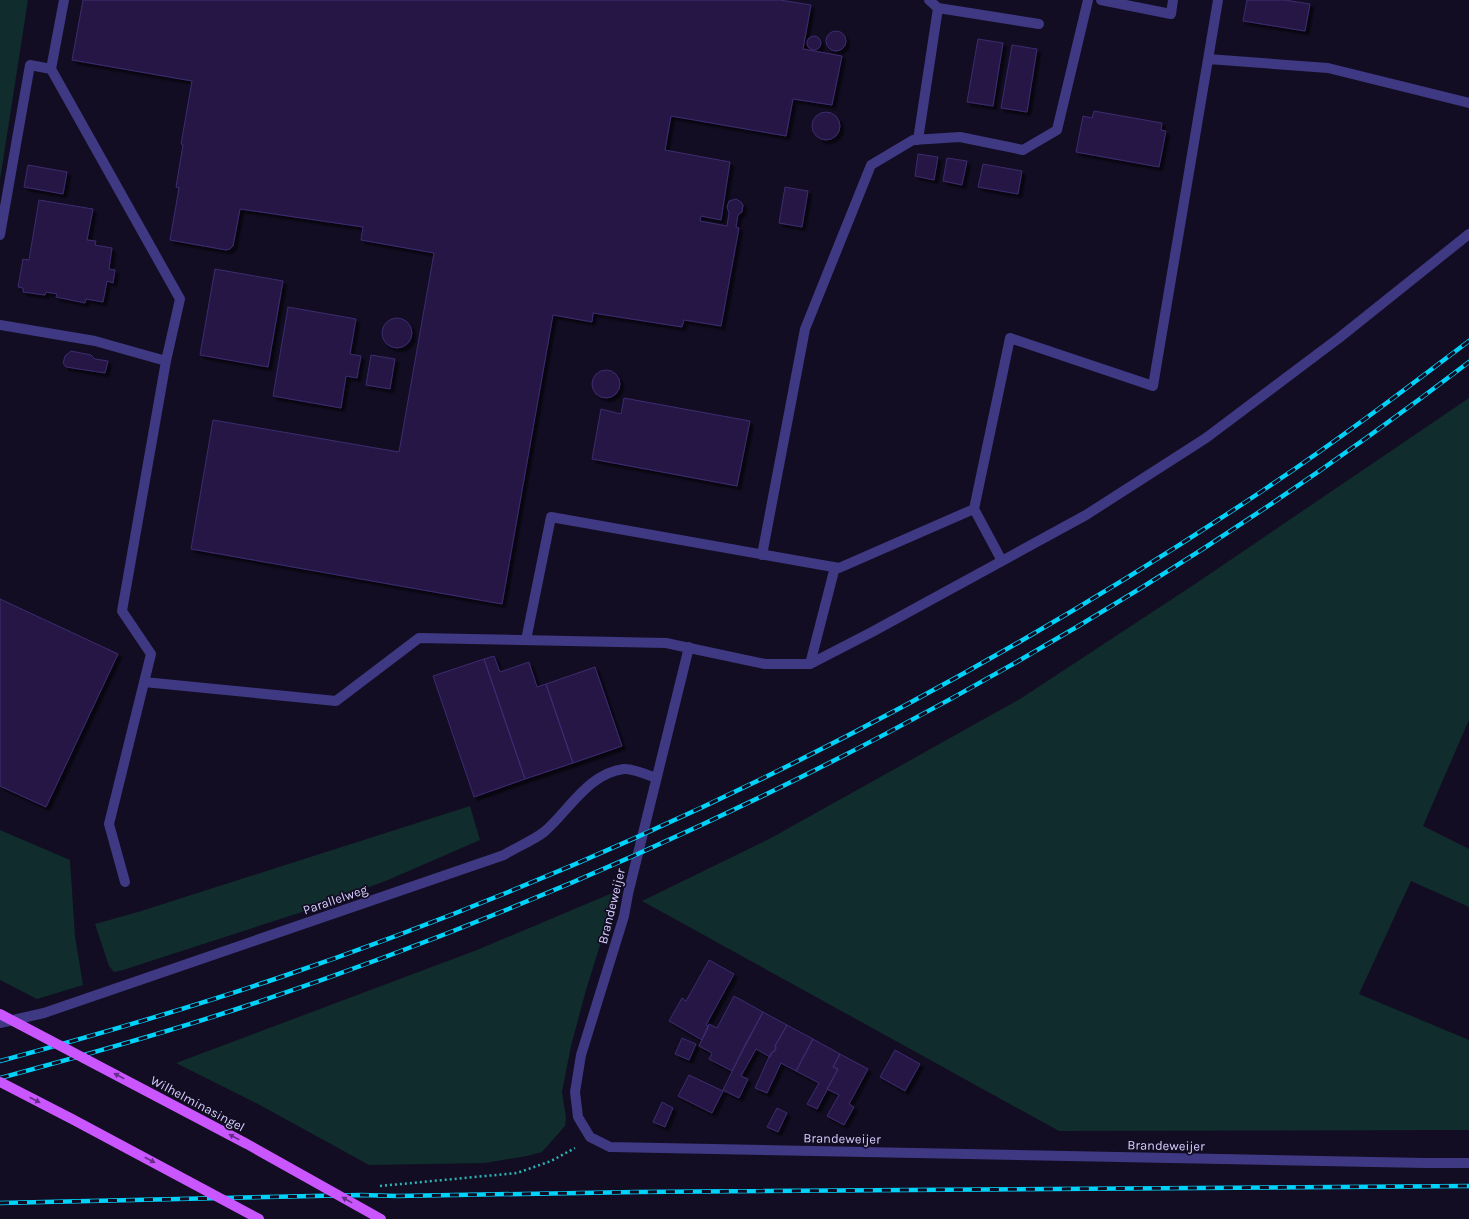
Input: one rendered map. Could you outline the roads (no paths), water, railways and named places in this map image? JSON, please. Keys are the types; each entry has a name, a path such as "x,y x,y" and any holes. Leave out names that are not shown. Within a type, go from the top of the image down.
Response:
{"main road":[{"name":"Wilhelminasingel","path":"0,1014 247,1144 381,1219"},
{"path":"0,1082 79,1122 259,1219"}],"street":[{"path":"64,0 51,69 180,299 166,361 122,611 150,654 109,824 125,882"},
{"path":"929,0 938,8 1039,24"},
{"path":"762,554 805,330 871,165 913,140 960,137 1023,150 1057,130 1088,0"},
{"path":"1101,0 1171,14 1173,0"},
{"path":"1002,560 974,509 1010,338 1153,386 1218,0"},
{"path":"918,140 938,8"},
{"path":"1208,59 1328,68 1469,103"},
{"path":"0,235 30,65 51,69"},
{"path":"144,682 336,701 419,638 666,643 766,664 810,664 872,632 1086,515 1206,438 1339,338 1469,234"},
{"path":"0,325 95,341 166,361"},
{"path":"526,640 551,517 839,568 974,509"},
{"path":"810,664 834,567"},
{"name":"Brandeweijer","path":"689,647 656,778 624,916 581,1055 575,1092 578,1117 590,1137 610,1147 1425,1163 1469,1162"},
{"name":"Parallelweg","path":"0,1023 44,1013 504,855 543,833 582,791 596,780 611,773 625,769 656,778"}],"railway":[{"path":"0,1061 209,1001 408,931 537,880 664,825 789,765 912,702 1033,634 1152,562 1319,452 1469,341"},
{"path":"0,1078 185,1026 410,948 571,883 729,812 884,735 1036,651 1184,561 1329,465 1469,362"},
{"path":"0,1203 361,1195 397,1196 637,1192 1469,1186"}]}
